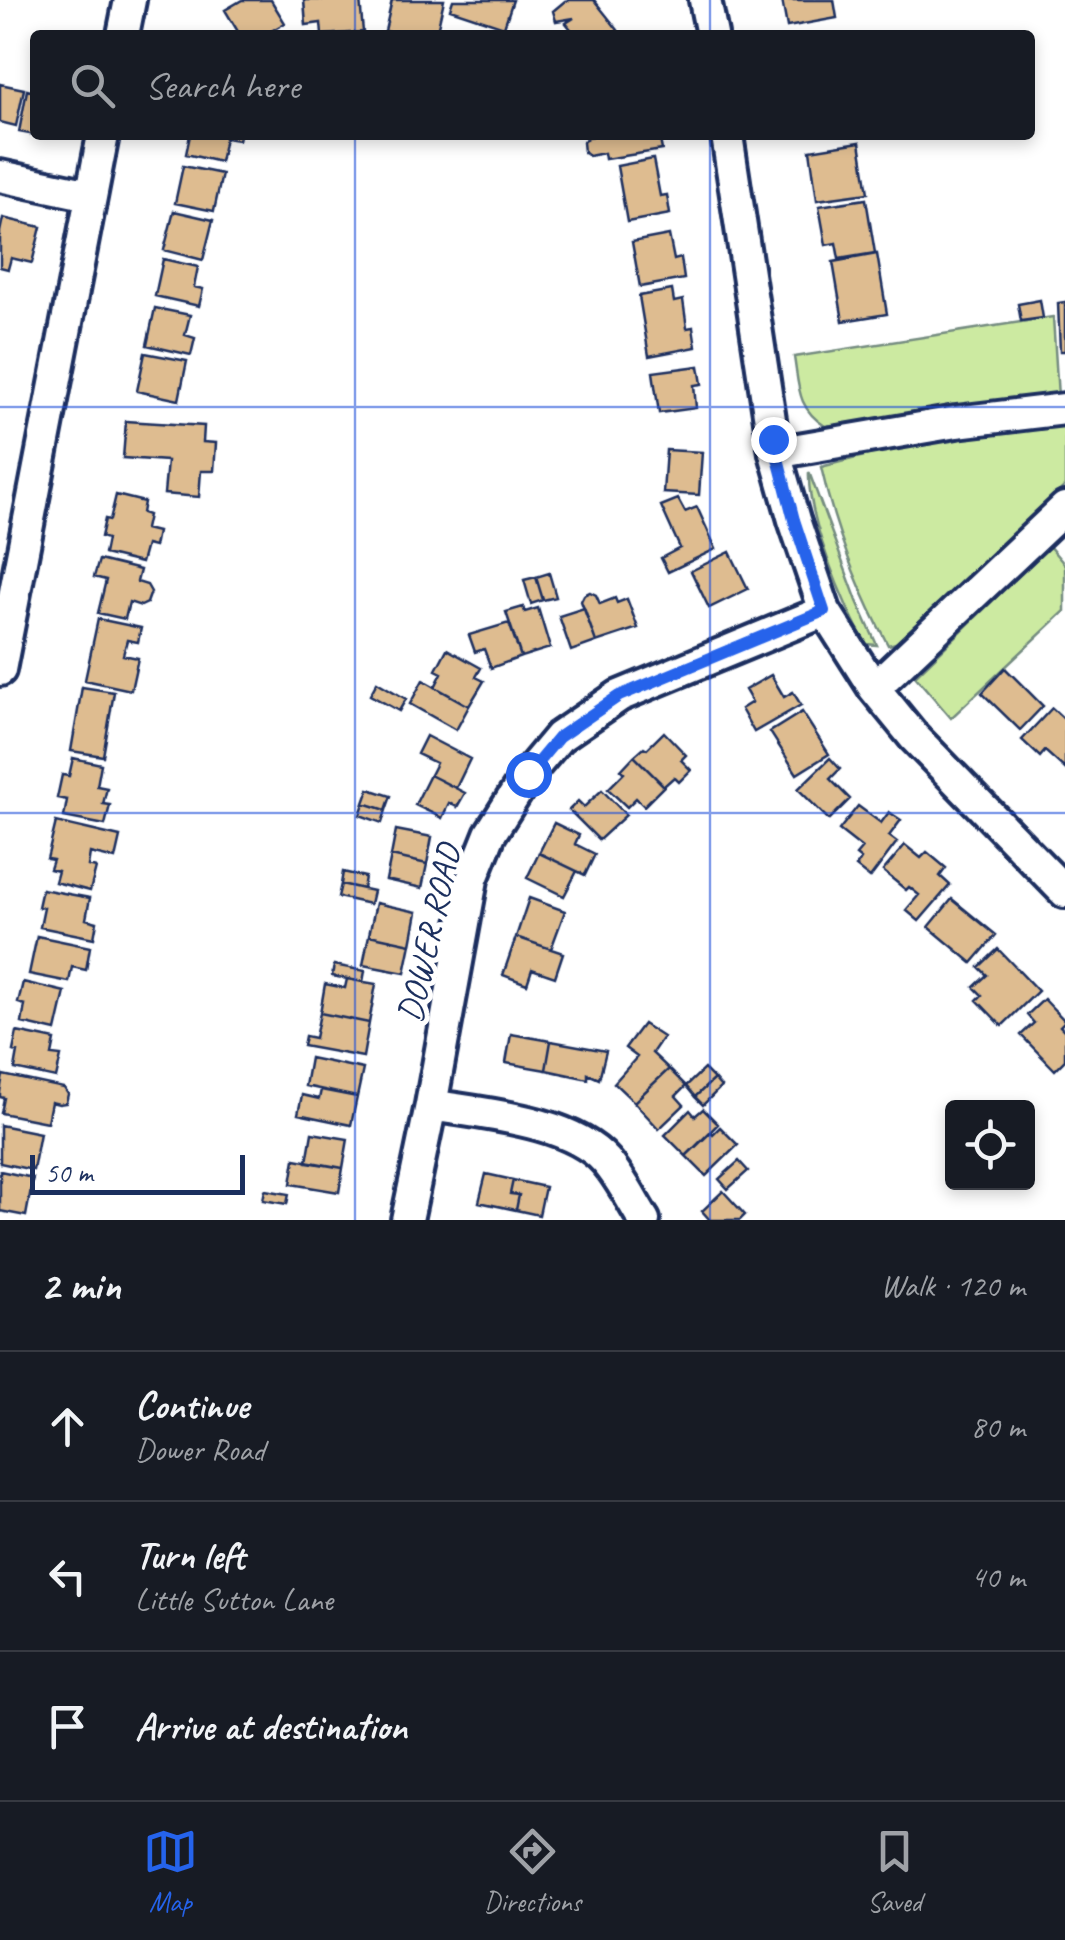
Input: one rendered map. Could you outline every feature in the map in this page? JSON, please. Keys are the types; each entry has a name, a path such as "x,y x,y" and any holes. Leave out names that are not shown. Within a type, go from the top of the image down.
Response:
{"street":[{"path":"124,30 130,0"},
{"path":"706,0 711,30"},
{"path":"0,670 102,140"},
{"path":"728,140 776,452 824,611 874,688 914,737 1065,892"},
{"path":"0,176 90,195"},
{"path":"776,452 956,422 1065,409"},
{"path":"874,688 1065,508"},
{"name":"DOWER ROAD","path":"407,1220 472,879 490,834 528,774 559,737 619,696 824,611"},
{"path":"431,1105 546,1126 579,1140 606,1160 644,1220"}],"green space":[{"path":"1053,317 1058,397 825,426 809,412 801,396 794,357"},
{"path":"1065,422 1065,486 904,641 888,645 848,558 821,467 950,434"},
{"path":"809,472 877,645 866,644 837,584 814,513"},
{"path":"1049,546 1065,565 1065,611 951,718 915,676"}],"building":[{"path":"242,0 271,0 285,23 273,30 237,30 225,10"},
{"path":"304,0 360,0 363,30 322,30 321,23 306,25"},
{"path":"392,0 444,0 437,30 385,30"},
{"path":"453,0 513,0 504,27 450,9"},
{"path":"594,0 618,30 572,30 566,23 574,18 556,21 553,11 565,1"},
{"path":"782,0 834,0 837,18 787,27"},
{"path":"0,84 24,89 16,126 0,122"},
{"path":"27,90 30,134 19,132"},
{"path":"189,140 225,140 220,162 186,154"},
{"path":"660,140 662,150 605,159 604,153 589,156 584,152 583,142"},
{"path":"860,142 868,193 817,200 810,150"},
{"path":"653,159 660,196 667,195 670,214 627,222 617,166"},
{"path":"183,166 222,174 214,211 175,203"},
{"path":"866,199 875,253 839,259 836,243 826,245 819,206"},
{"path":"174,211 213,220 203,260 164,250"},
{"path":"3,218 41,227 32,263 11,258 8,269 0,267"},
{"path":"669,235 674,260 681,258 684,279 640,287 632,242"},
{"path":"877,254 887,314 843,321 833,262"},
{"path":"163,259 198,267 194,287 203,289 199,306 155,296"},
{"path":"672,290 674,302 683,300 687,328 693,327 696,347 649,356 639,296"},
{"path":"1040,300 1043,318 1021,321 1018,304"},
{"path":"1065,302 1065,351 1060,351 1058,303"},
{"path":"155,308 190,315 185,335 195,338 191,355 147,345"},
{"path":"145,353 187,361 179,400 137,391"},
{"path":"699,366 702,384 694,385 696,408 659,413 653,372"},
{"path":"126,421 204,426 203,442 216,443 214,471 201,471 199,497 164,494 167,461 123,458"},
{"path":"666,450 702,452 699,495 663,493"},
{"path":"116,495 144,502 142,513 148,515 145,529 157,532 154,547 146,545 141,563 104,554 107,539 101,537"},
{"path":"678,499 685,512 697,507 716,549 668,572 661,558 680,548 661,506"},
{"path":"730,552 748,589 709,608 691,571"},
{"path":"99,560 140,570 137,582 147,585 151,592 147,603 141,606 129,602 125,619 98,613 106,580 94,577"},
{"path":"549,573 556,597 543,600 536,577"},
{"path":"536,577 543,600 531,604 524,580"},
{"path":"590,592 600,604 615,598 617,603 627,599 638,628 596,642 581,601"},
{"path":"523,607 525,612 538,608 550,648 521,657 506,612"},
{"path":"584,608 596,642 571,651 559,616"},
{"path":"98,619 141,628 138,642 127,640 123,655 138,658 131,690 85,680"},
{"path":"509,623 521,657 491,668 484,649 475,652 469,635"},
{"path":"447,649 481,668 476,677 484,681 469,706 435,687 442,673 436,670"},
{"path":"1005,668 1043,706 1020,730 982,693"},
{"path":"771,675 784,697 793,692 801,705 754,732 741,709 752,702 745,690"},
{"path":"423,680 469,706 456,730 410,704"},
{"path":"377,682 406,699 399,711 370,695"},
{"path":"82,687 114,692 103,756 71,751"},
{"path":"1052,708 1065,720 1065,769 1045,751 1040,757 1022,740"},
{"path":"802,712 829,754 797,774 770,732"},
{"path":"664,732 686,755 681,760 691,770 679,782 674,777 664,786 634,756"},
{"path":"426,736 470,759 456,788 430,775 436,763 417,754"},
{"path":"634,756 664,786 644,806 636,798 627,807 608,789"},
{"path":"73,758 101,764 97,786 107,788 103,804 110,805 105,825 64,817 67,800 57,798 62,775 69,776"},
{"path":"830,758 840,769 830,779 850,799 829,820 798,789"},
{"path":"430,775 465,793 457,807 449,803 442,818 415,805"},
{"path":"369,789 391,796 386,810 364,803"},
{"path":"602,790 626,815 599,840 569,810 578,801 584,807"},
{"path":"364,803 386,810 382,823 360,815"},
{"path":"858,806 881,823 889,812 901,820 889,836 897,842 870,878 856,867 861,859 856,855 862,848 839,830"},
{"path":"56,822 120,837 115,859 90,853 88,866 96,868 90,891 55,882 58,871 50,869 53,860 47,859"},
{"path":"554,823 579,835 575,844 595,854 585,875 539,853"},
{"path":"396,830 432,837 427,864 391,856"},
{"path":"905,845 921,858 927,852 946,868 940,876 950,885 919,921 906,910 919,895 909,887 906,890 883,871"},
{"path":"539,853 577,871 564,896 527,878"},
{"path":"391,856 427,864 422,888 386,880"},
{"path":"343,872 365,877 363,889 341,884"},
{"path":"341,884 373,891 370,904 338,897"},
{"path":"42,889 90,898 86,919 97,922 94,938 40,927 44,908 38,907"},
{"path":"529,898 565,911 551,949 516,937"},
{"path":"952,899 996,935 972,963 929,927"},
{"path":"376,903 417,912 411,944 369,935"},
{"path":"369,935 411,944 405,973 363,965"},
{"path":"37,936 90,947 86,970 72,967 69,982 29,974"},
{"path":"516,937 563,953 555,977 532,969 527,984 503,975"},
{"path":"998,949 1038,991 1002,1026 977,1000 982,995 974,987 987,975 979,967"},
{"path":"334,965 365,971 363,982 332,976"},
{"path":"347,979 376,984 369,1023 320,1013 325,984 345,988"},
{"path":"23,982 65,992 56,1031 22,1023 25,1005 18,1003"},
{"path":"1044,999 1065,1021 1060,1026 1065,1031 1065,1060 1055,1070 1021,1035 1034,1023 1027,1015"},
{"path":"320,1013 369,1023 363,1057 303,1046 305,1036 315,1038"},
{"path":"643,1024 663,1037 652,1053 669,1069 634,1102 614,1083 637,1057 625,1048"},
{"path":"17,1032 55,1040 52,1055 61,1056 56,1078 15,1069"},
{"path":"511,1034 551,1041 546,1070 506,1063"},
{"path":"551,1041 606,1051 599,1079 588,1074 588,1079 546,1070"},
{"path":"310,1058 363,1069 357,1097 305,1086"},
{"path":"669,1069 686,1086 676,1096 684,1105 659,1129 634,1102"},
{"path":"704,1069 714,1079 695,1097 686,1086"},
{"path":"3,1075 64,1088 68,1094 66,1103 51,1102 47,1122 1,1113"},
{"path":"714,1079 721,1087 703,1105 695,1097"},
{"path":"321,1090 357,1097 351,1125 298,1114 302,1095 319,1099"},
{"path":"703,1109 718,1124 686,1156 665,1135 690,1110 695,1116"},
{"path":"0,1125 40,1133 33,1170 0,1163"},
{"path":"720,1127 738,1145 706,1176 686,1156"},
{"path":"312,1133 348,1139 343,1168 307,1162"},
{"path":"295,1159 343,1168 339,1192 291,1184"},
{"path":"739,1161 748,1171 728,1189 719,1179"},
{"path":"0,1171 33,1178 26,1216 0,1211"},
{"path":"486,1174 513,1180 510,1194 519,1195 516,1210 479,1202"},
{"path":"513,1180 545,1187 539,1215 516,1210 519,1195 510,1194"},
{"path":"265,1190 289,1194 287,1204 263,1200"},
{"path":"723,1191 745,1215 740,1220 710,1220 702,1211"}],"route":[{"path":"528,774 559,737 619,696 824,611 773,439"}]}
